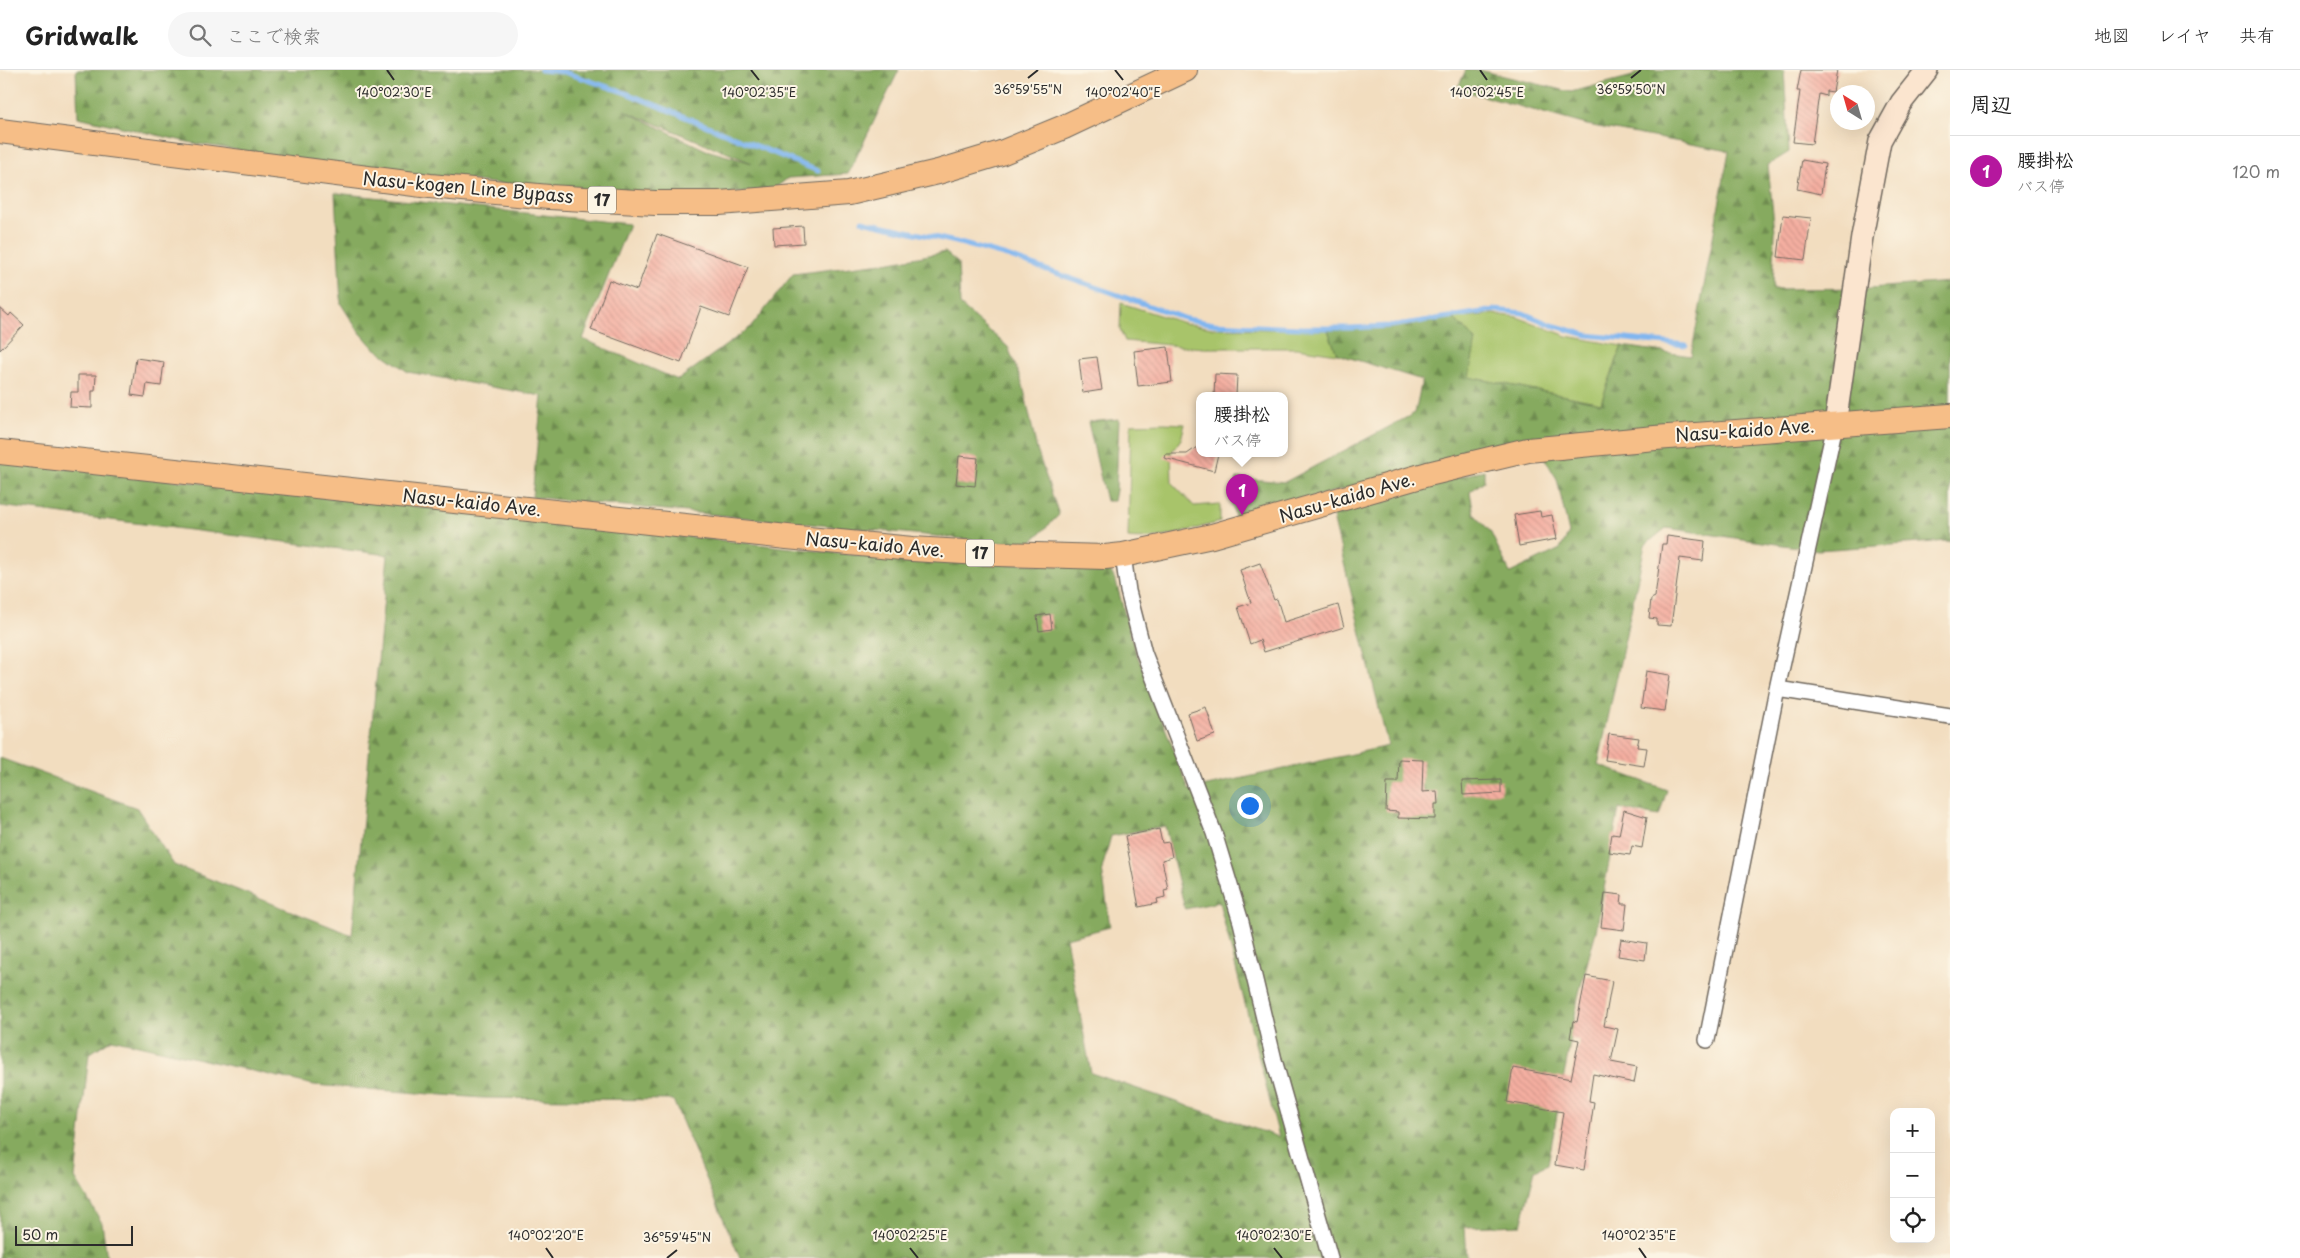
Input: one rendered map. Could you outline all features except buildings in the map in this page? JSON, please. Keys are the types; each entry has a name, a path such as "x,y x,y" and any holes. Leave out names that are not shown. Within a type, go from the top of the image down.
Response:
{"main road":[{"name":"Nasu-kogen Line Bypass","path":"0,131 430,186 549,197 719,204 849,193 938,172 1001,154 1116,104 1185,70"},
{"name":"Nasu-kaido Ave.","path":"0,452 668,525 892,547 998,554 1105,557 1123,555 1212,536 1428,474 1528,450 1627,440 1950,416"}],"street":[{"path":"1707,1040 1777,689 1835,425 1864,228 1880,141 1901,103 1927,70"},
{"path":"1123,555 1128,591 1144,653 1214,833 1235,904 1274,1060 1330,1258"},
{"path":"1777,689 1950,716"}],"green space":[{"path":"76,70 899,70 848,174 788,178 771,191 695,195 555,190 334,165 192,143 78,117","holes":["625,111 752,163 706,150"]},
{"path":"1466,70 1479,70 1571,92 1633,76 1642,70 1784,70 1789,152 1768,165 1775,232 1773,289 1870,288 1950,282 1950,541 1818,550 1666,528 1645,545 1598,765 1667,790 1659,816 1619,809 1596,931 1579,993 1548,1164 1535,1170 1521,1225 1465,1227 1467,1258 740,1258 673,1100 482,1098 314,1085 112,1039 89,1054 75,1178 102,1223 107,1258 0,1258 0,758 137,808 174,865 352,935 388,555 0,506 0,461 892,559 1033,564 1110,570 1116,582 1133,644 1189,790 1388,746 1332,513 1484,470 1484,481 1470,492 1474,514 1490,531 1510,573 1560,549 1569,533 1557,479 1542,454 1450,462 1235,517 1230,495 1237,478 1285,482 1415,413 1422,380 1337,354 1328,330 1390,328 1453,318 1476,340 1469,377 1601,403 1622,346 1691,356 1729,151 1587,125 1457,89","holes":["1165,826 1185,909 1219,902 1279,1137 1091,1073 1066,938 1110,927 1102,869 1111,836"]},
{"path":"335,193 629,224 583,339 678,380 751,327 793,274 891,262 945,252 958,263 960,305 1008,347 1023,385 1037,450 1059,515 1028,545 532,497 542,396 408,372 373,347 357,329 341,304"},
{"path":"1121,303 1184,323 1212,328 1328,330 1337,354 1297,348 1203,348 1125,341 1120,329"},
{"path":"1493,314 1517,317 1567,336 1622,346 1601,403 1468,377 1476,340 1453,318"},
{"path":"1119,419 1116,490 1114,501 1106,501 1088,422"},
{"path":"1131,424 1185,424 1181,439 1171,453 1172,483 1194,506 1220,504 1220,522 1163,537 1128,538"}],"waterway":[{"path":"541,70 564,72 626,93 818,171"},
{"path":"862,221 956,242 1007,256 1187,319 1214,324 1351,328 1390,326 1495,310 1523,313 1552,325 1587,335 1686,345"}],"place":[{"name":"腰掛松","path":"1242,515"}]}
